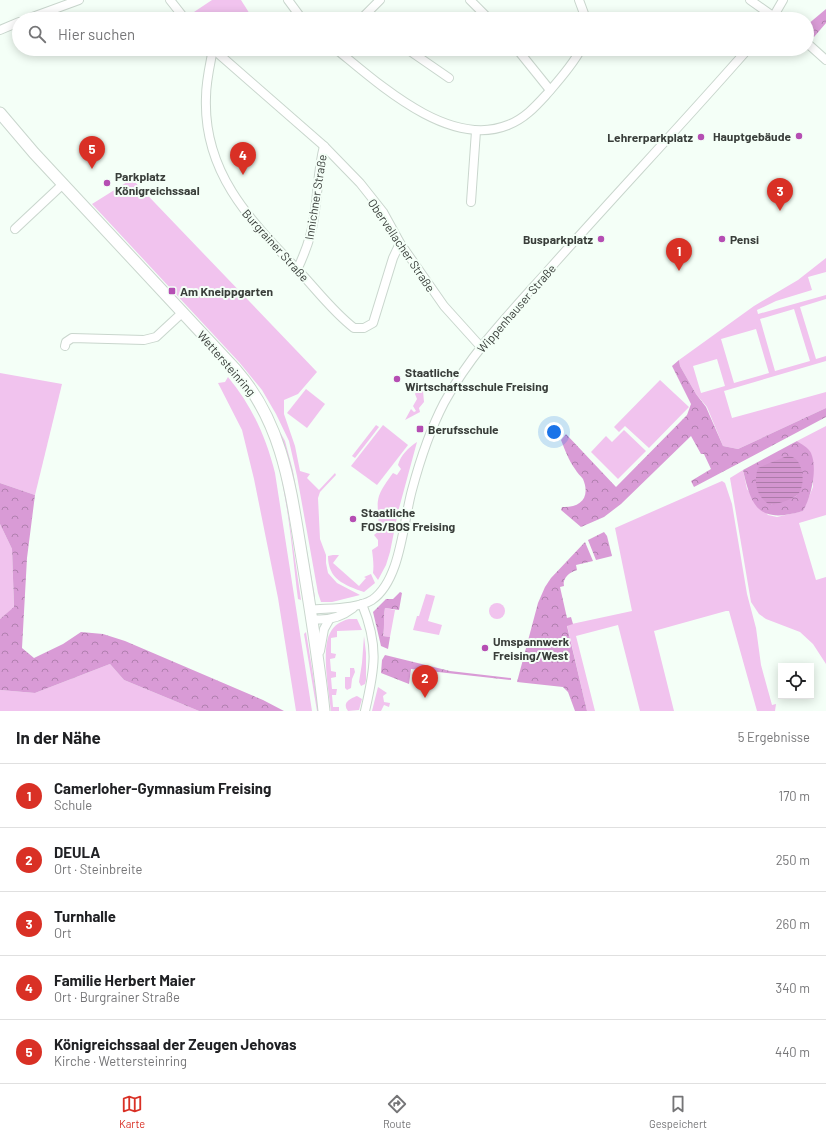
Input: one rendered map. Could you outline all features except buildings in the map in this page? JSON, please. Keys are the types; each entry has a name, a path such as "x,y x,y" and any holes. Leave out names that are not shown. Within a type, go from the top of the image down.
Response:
{"main road":[{"name":"Wettersteinring","path":"0,112 17,134 243,378 261,403 278,442 286,472 311,614 324,711"}],"street":[{"path":"46,12 79,0"},
{"path":"170,0 179,12"},
{"path":"288,0 297,12"},
{"path":"371,12 380,0"},
{"path":"470,0 482,12"},
{"path":"579,0 583,12"},
{"path":"750,0 766,12"},
{"path":"777,12 783,0"},
{"path":"0,30 12,25"},
{"path":"814,49 826,60"},
{"name":"Burgrainer Straße","path":"212,56 207,79 205,102 207,129 212,152 219,168 243,210 266,238 345,322 354,328 364,328 373,323 393,258 400,243"},
{"name":"Obervellacher Straße","path":"221,56 324,146 360,183 383,212 400,243 444,306 481,347"},
{"path":"345,56 403,101 430,117 447,125 476,131 500,128 515,122 532,109 550,90 569,68 577,56"},
{"path":"417,56 449,78"},
{"path":"523,56 550,90"},
{"name":"Wippenhauser Straße","path":"311,614 343,606 353,608 376,596 391,575 411,491 430,432 450,392 481,347 742,56"},
{"path":"471,202 476,131"},
{"name":"Innichner Straße","path":"297,270 305,252 314,217 320,161 324,146"},
{"path":"15,229 63,184"},
{"path":"65,346 66,342 72,338 144,340 156,337 182,312"},
{"path":"362,604 369,622 375,650 372,680 365,711"},
{"path":"311,614 329,620 345,614 353,608"},
{"path":"318,666 321,640 329,620"}],"shaded area":[{"path":"212,0 241,0 249,12 194,12"},
{"path":"132,179 317,372 298,394 284,400 284,414 295,446 300,471 310,474 307,478 319,490 335,473 336,475 320,492 318,498 320,539 326,555 328,573 337,583 360,595 332,602 321,602 289,441 276,414 262,390 239,362 92,204"},
{"path":"826,258 826,272 808,277 812,290 776,301 757,310 758,314 826,295 826,299 800,307 816,359 826,356 826,361 724,391 732,418 826,392 826,408 738,449 723,446 707,407 696,394 680,366 679,360 754,306 798,280","holes":["794,309 810,361 775,371 760,319","756,329 769,373 734,383 721,339","717,359 725,386 701,393 693,366"]},
{"path":"183,322 215,354 249,394 269,428 284,484 301,600 298,599 290,528 281,476 275,451 267,429 257,410 241,386"},
{"path":"0,373 62,384 35,495 0,483"},
{"path":"228,377 244,399 263,434 275,473 312,711 296,711 278,598 254,479 242,430 218,383 225,382"},
{"path":"660,380 689,407 649,448 625,426 619,432 614,427"},
{"path":"424,383 426,385 423,391 424,402 419,408 420,412 405,420 411,409 414,412 416,411 413,406 417,399 415,394 420,384"},
{"path":"306,389 325,404 307,428 287,413"},
{"path":"376,425 379,427 355,458 352,456"},
{"path":"383,425 408,445 377,485 351,466"},
{"path":"826,426 826,515 799,523 816,580 826,577 826,664 813,644 800,632 766,619 759,614 751,602 730,478 743,470 747,489 768,515 777,517 803,511 813,487 813,478 812,469 801,445 797,441"},
{"path":"624,430 646,451 618,479 591,452 606,436 612,442"},
{"path":"280,432 285,441 293,471 314,598 291,472"},
{"path":"417,442 398,512 390,552 386,565 378,580 373,573 372,550 378,546 378,540 374,535 379,531 378,500 382,489 393,473 397,475 401,469 398,465 403,455"},
{"path":"787,456 792,457 799,464 803,481 802,486 798,494 795,496 786,501 770,505 762,498 757,489 756,479 758,468"},
{"path":"722,481 725,483 732,504 747,594 756,628 761,665 772,705 776,704 775,711 757,711 729,611 726,611 654,631 674,711 640,711 618,625 576,636 595,711 587,711 567,625 632,611 615,528"},
{"path":"0,524 12,549 14,608 0,619"},
{"path":"339,555 333,563 359,586 366,578 364,577 371,574 375,583 364,592 350,587 338,580 334,576 329,564 328,556"},
{"path":"426,594 435,596 428,621 442,625 439,635 413,630"},
{"path":"494,603 500,603 505,608 503,617 500,619 494,619 489,614 489,608"},
{"path":"385,608 395,610 390,637 383,636"},
{"path":"349,619 357,619 362,630 337,631 337,637 331,638 331,653 336,654 335,658 330,659 331,671 336,672 336,677 331,678 332,689 337,689 336,695 332,695 333,707 339,707 339,711 331,711 326,671 327,640 330,633 336,626"},
{"path":"306,632 319,711 317,711 304,634"},
{"path":"364,636 366,653 366,680 365,684 361,686 359,682"},
{"path":"110,664 124,680 199,711 0,711 0,690 35,693"},
{"path":"350,668 354,668 355,672 352,679 351,688 347,690 345,688 345,677 350,677"},
{"path":"378,687 387,693 383,696 384,702 390,703 389,707 384,705 381,711 372,711"},
{"path":"357,696 362,699 359,710 348,711 346,708 347,702"}],"green space":[{"path":"826,9 826,23 814,37 814,19"},
{"path":"679,360 680,366 696,394 706,407 723,446 738,449 826,408 826,417 694,487 691,481 711,469 704,454 701,454 691,436 621,504 604,517 581,527 561,510 562,507 579,504 586,492 583,479 567,455 561,440 566,434 616,487 687,415 691,404 672,366"},
{"path":"797,441 809,449 813,460 814,475 809,498 803,511 777,515 768,514 761,510 755,504 750,495 743,470","holes":["800,466 802,482 796,496 770,505"]},
{"path":"0,483 35,495 27,558 22,648 34,658 63,644 81,632 103,634 125,641 263,700 284,711 199,711 124,680 110,664 35,693 0,690 0,619 14,607 12,549 0,524"},
{"path":"604,532 607,536 612,556 596,560 588,540"},
{"path":"585,542 593,561 576,565 577,570 565,578 564,586 560,587 567,618 571,617 573,624 567,626 587,711 575,711 568,692 563,687 517,682 538,603 545,587 551,578"},
{"path":"400,592 402,593 399,610 385,608 383,636 390,637 388,649 381,646 373,612 386,599 393,599"},
{"path":"385,655 450,671 511,678 511,680 411,669 409,684 381,673 382,660"}],"place":[{"name":"Hauptgebäude","path":"799,136"},
{"name":"Lehrerparkplatz","path":"701,137"},
{"name":"Königreichssaal der Zeugen Jehovas","path":"92,169"},
{"name":"Familie Herbert Maier","path":"243,175"},
{"name":"Parkplatz Königreichssaal","path":"107,183"},
{"name":"Turnhalle","path":"780,211"},
{"name":"Busparkplatz","path":"601,239"},
{"name":"Pensi","path":"722,239"},
{"name":"Camerloher-Gymnasium Freising","path":"679,271"},
{"name":"Am Kneippgarten","path":"172,291"},
{"name":"Staatliche Wirtschaftsschule Freising","path":"397,379"},
{"name":"Berufsschule","path":"420,429"},
{"name":"Staatliche FOS/BOS Freising","path":"353,519"},
{"name":"Umspannwerk Freising/West","path":"485,648"},
{"name":"DEULA","path":"425,698"}]}
